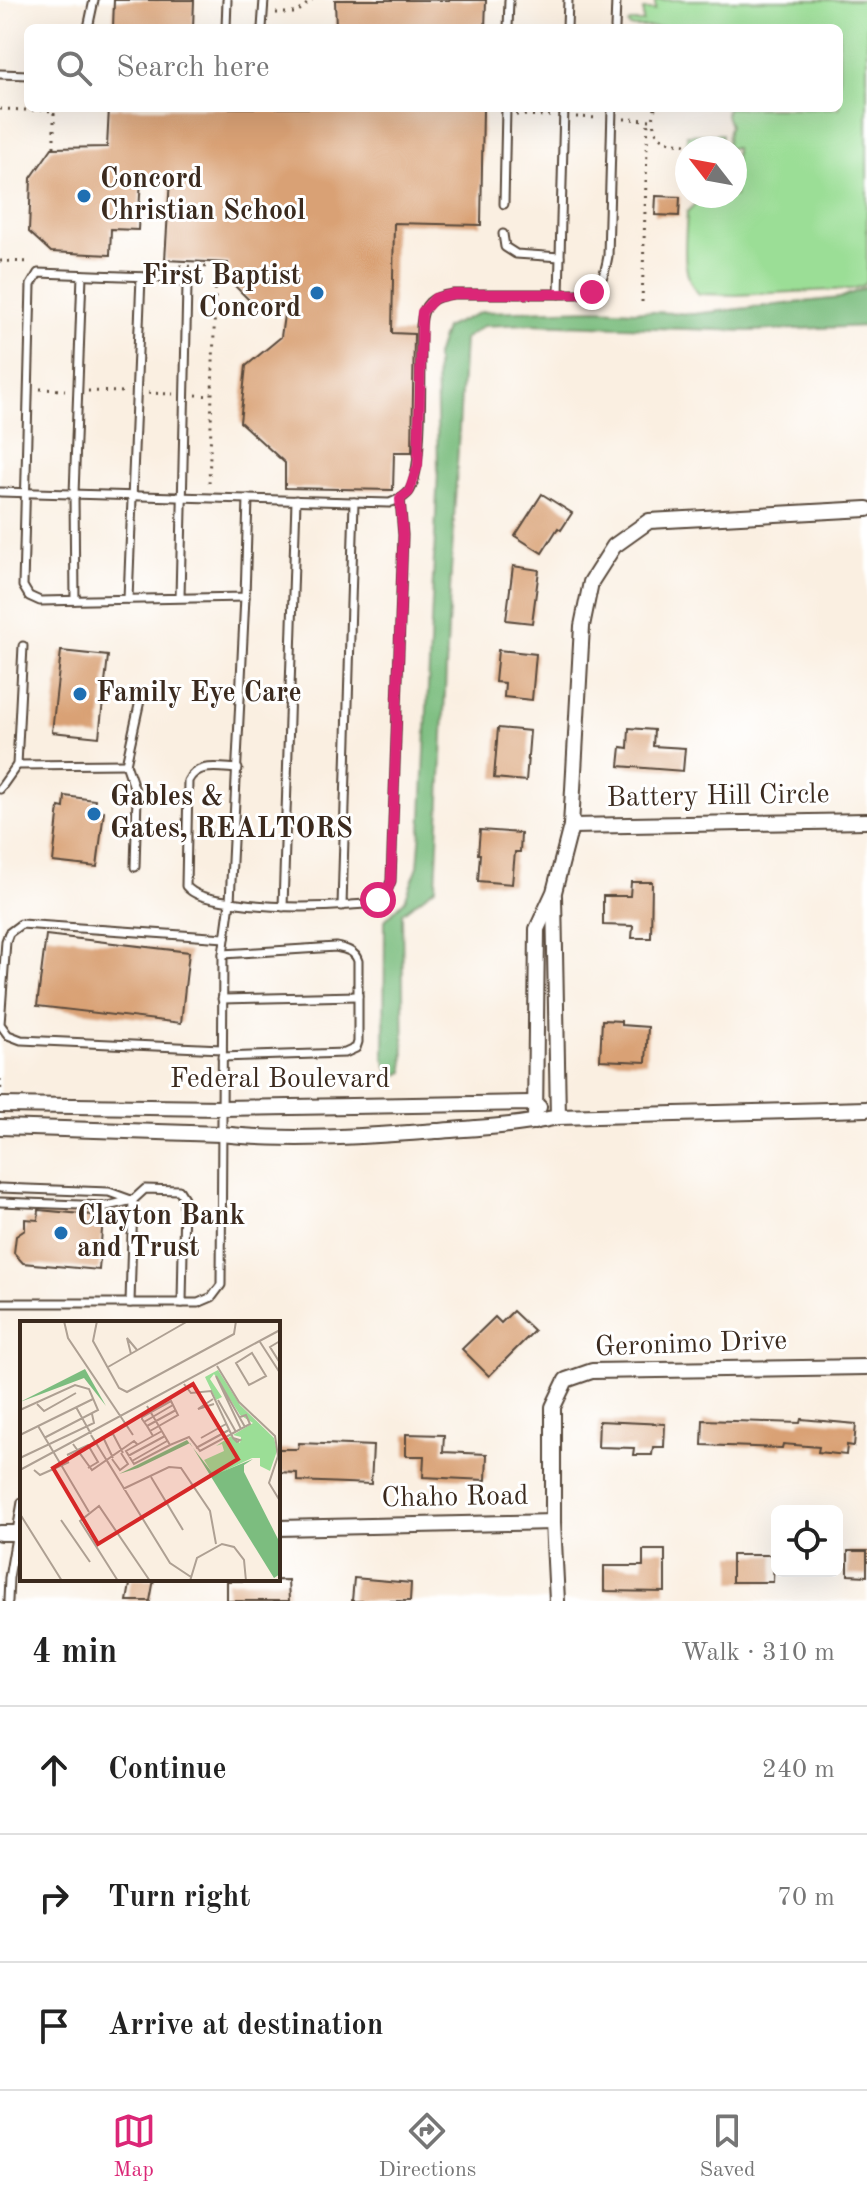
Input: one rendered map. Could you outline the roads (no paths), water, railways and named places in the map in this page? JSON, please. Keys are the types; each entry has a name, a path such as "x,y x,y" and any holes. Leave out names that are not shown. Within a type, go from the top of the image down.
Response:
{"street":[{"path":"535,1122 537,929 554,892 571,826 582,626 591,582 614,546 649,521 867,509"},
{"name":"Battery Hill Circle","path":"571,826 867,821"},
{"path":"554,892 558,1117"},
{"path":"536,1033 556,1032"},
{"name":"Federal Boulevard","path":"1,1099 222,1108 531,1103 558,1117"},
{"name":"Federal Boulevard","path":"0,1127 251,1137 386,1135 535,1122 558,1117 867,1109"},
{"name":"Geronimo Drive","path":"553,1522 553,1407 566,1380 592,1371 867,1367"},
{"name":"Chaho Road","path":"280,1528 553,1522 557,1601"},
{"path":"0,1533 20,1533"}],"lane":[{"path":"89,24 94,0"},
{"path":"226,24 227,0"},
{"path":"262,24 264,0"},
{"path":"508,24 509,0"},
{"path":"567,24 568,0"},
{"path":"615,24 616,0"},
{"path":"0,74 24,75"},
{"path":"504,204 506,112"},
{"path":"559,294 564,112"},
{"path":"0,492 389,503 400,499 409,492 418,465 421,325 422,312 428,304 435,298 453,294 592,292 600,283 606,272 612,112"},
{"path":"503,234 505,247 516,254 560,257"},
{"path":"180,598 187,286 177,278 38,273 33,281 28,388 25,592 40,601 245,597"},
{"path":"75,600 74,494 82,275"},
{"path":"128,599 141,277"},
{"path":"0,1303 198,1303 212,1297 221,1285 223,954 230,902 238,769 248,499"},
{"path":"238,769 200,768 188,781 186,886 189,890 230,902 283,907 371,903 388,890 391,881 403,535 400,499"},
{"path":"283,907 296,500"},
{"path":"342,906 354,502"},
{"path":"0,789 17,765 23,646"},
{"path":"135,867 137,796 126,764 141,696"},
{"path":"17,765 126,764"},
{"path":"223,954 336,947 356,956 356,1048 345,1053 222,1053 21,1040 8,1035 0,1024 6,941 9,933 21,924 225,938"},
{"path":"222,999 358,996"},
{"path":"0,1188 109,1192 133,1200"},
{"path":"0,1202 107,1206 133,1200 145,1189 174,1189 184,1198 182,1303"},
{"path":"130,1303 133,1200"},
{"path":"8,1601 9,1578 20,1533"}],"place":[{"name":"Concord Christian School","path":"84,196"},
{"name":"First Baptist Concord","path":"317,293"},
{"name":"Family Eye Care","path":"80,694"},
{"name":"Gables & Gates, REALTORS","path":"94,814"},
{"name":"Clayton Bank and Trust","path":"61,1233"}]}
